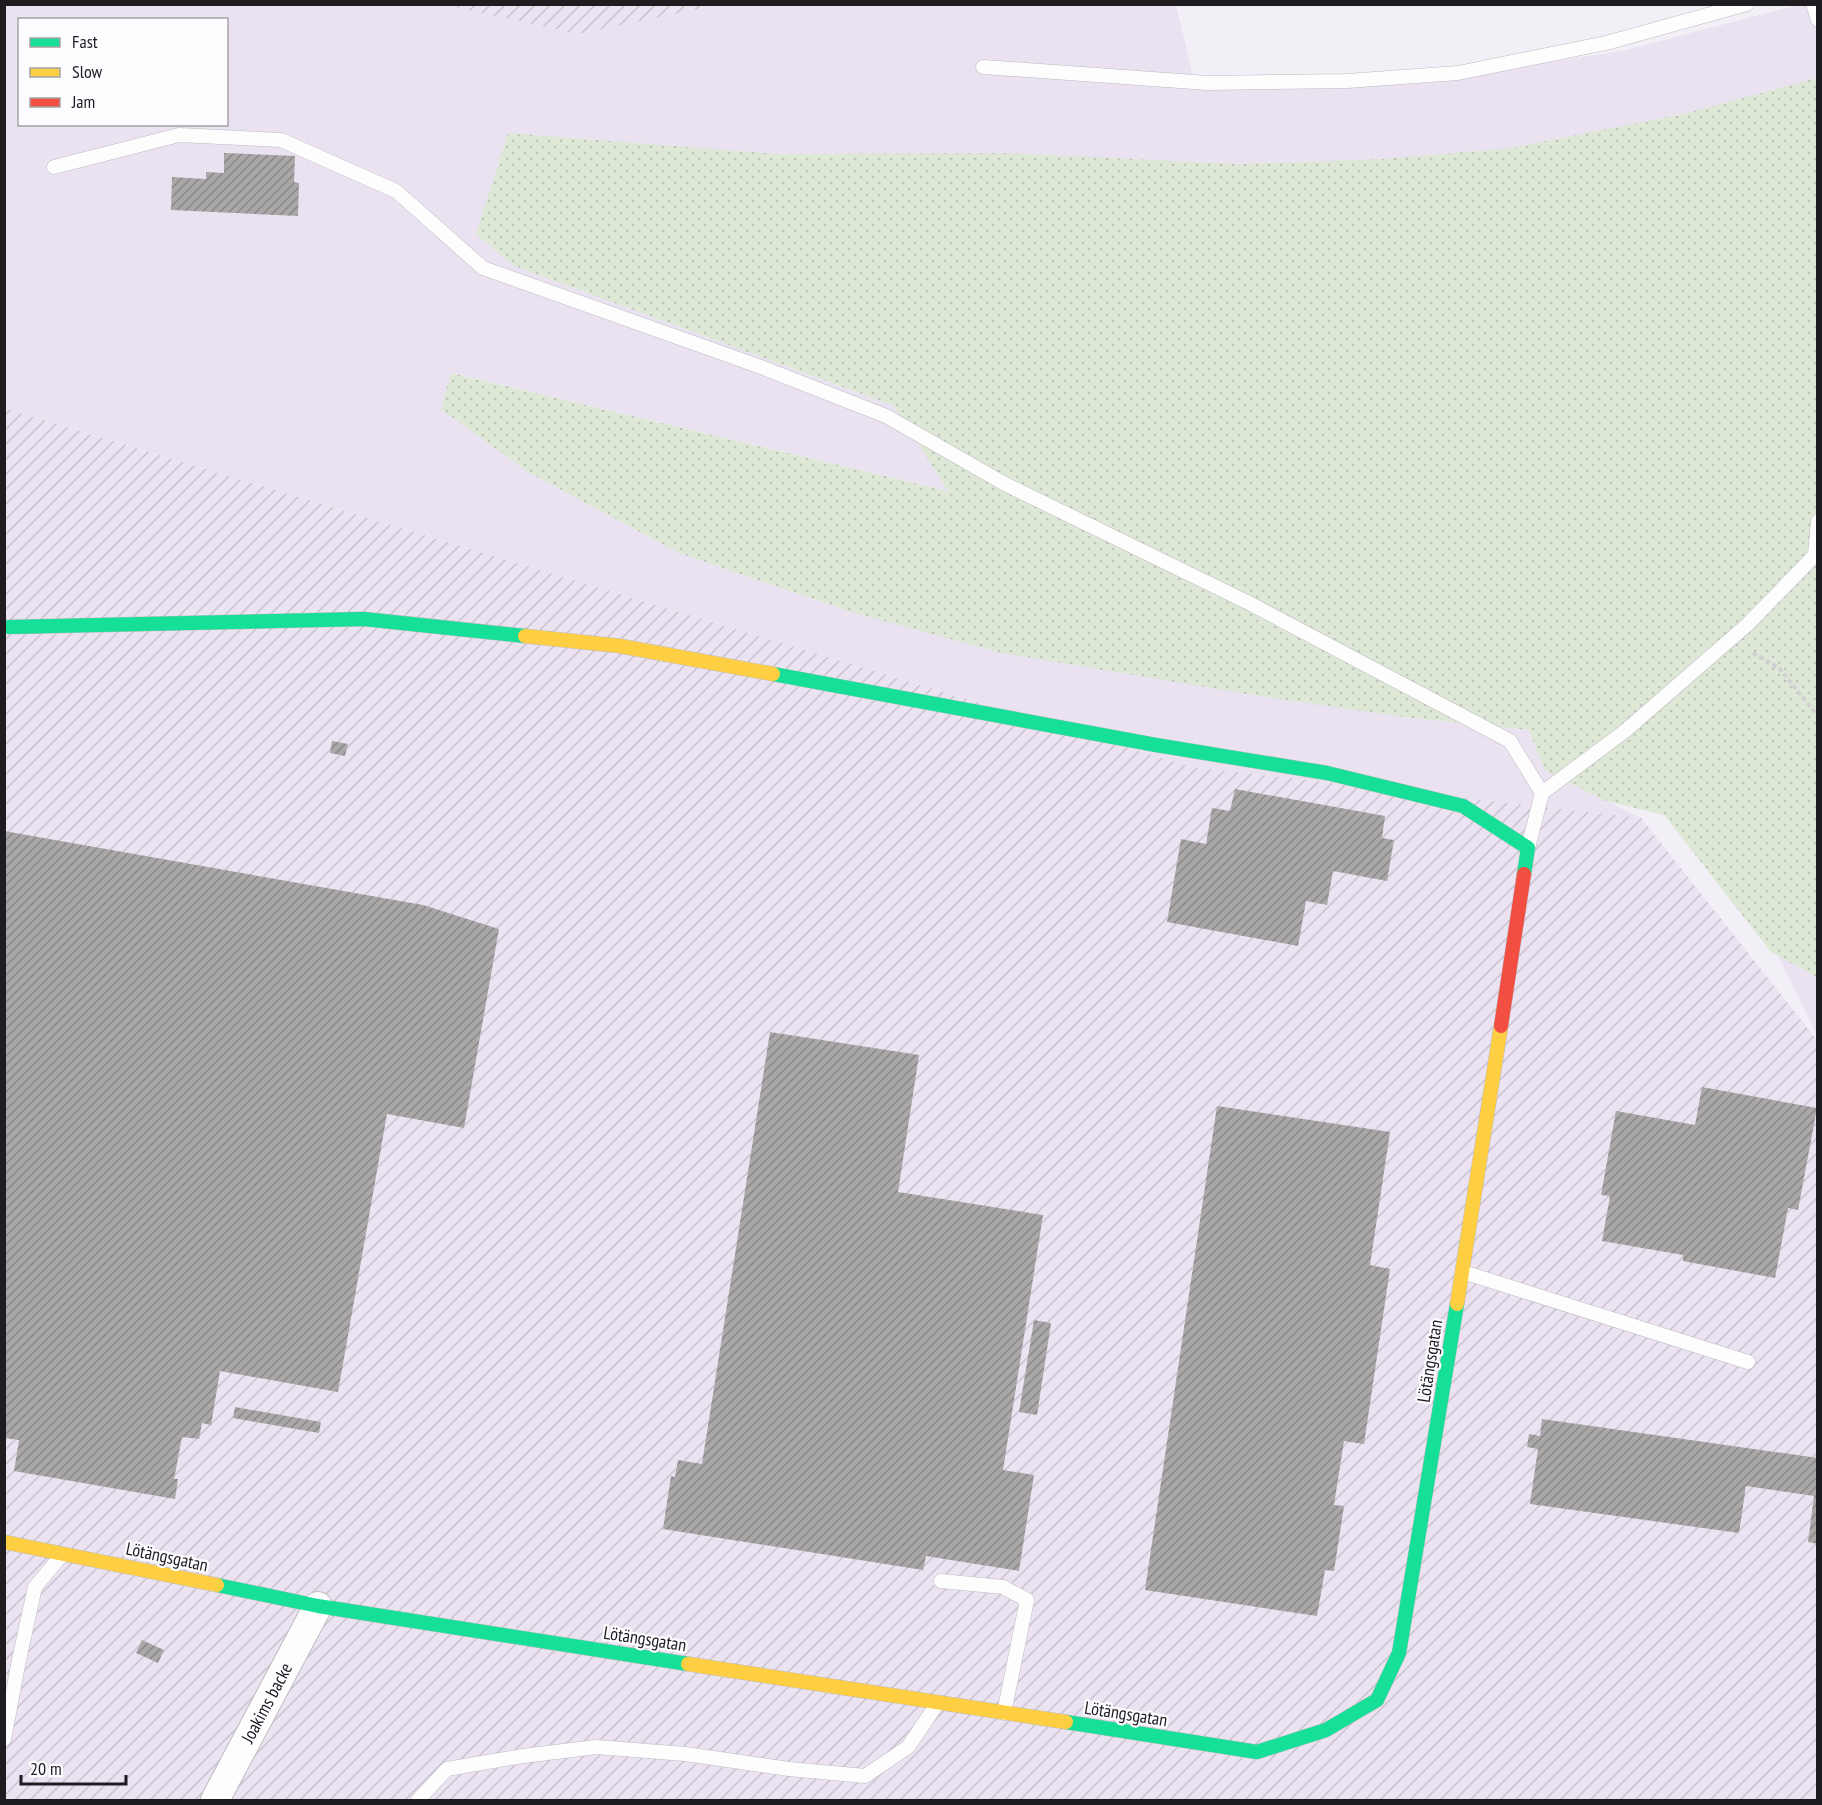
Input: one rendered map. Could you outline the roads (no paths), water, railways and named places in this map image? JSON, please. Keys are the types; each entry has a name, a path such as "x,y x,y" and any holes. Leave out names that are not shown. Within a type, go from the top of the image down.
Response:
{"street":[{"path":"9,627 364,619 620,646 1156,745 1327,773 1463,806 1528,848"},
{"name":"Lötängsgatan","path":"4,1542 318,1606 1257,1752 1326,1730 1377,1700 1400,1653 1486,1130 1528,848"},
{"name":"Joakims backe","path":"215,1800 318,1606"}],"lane":[{"path":"983,67 1208,83 1347,81 1458,74 1606,43 1747,4"},
{"path":"1813,4 1818,20"},
{"path":"54,167 179,135 281,140 396,191 483,268 761,367 886,416 1005,484 1261,610 1510,741 1542,793"},
{"path":"1528,848 1542,793 1626,731 1748,624 1815,555 1818,520"},
{"path":"4,644 9,627"},
{"path":"1463,1272 1748,1362"},
{"path":"4,1739 35,1587 63,1554"},
{"path":"941,1581 1004,1587 1028,1600 1004,1713"},
{"path":"418,1800 447,1769 596,1747 685,1754 789,1769 865,1776 908,1747 938,1702"}]}
